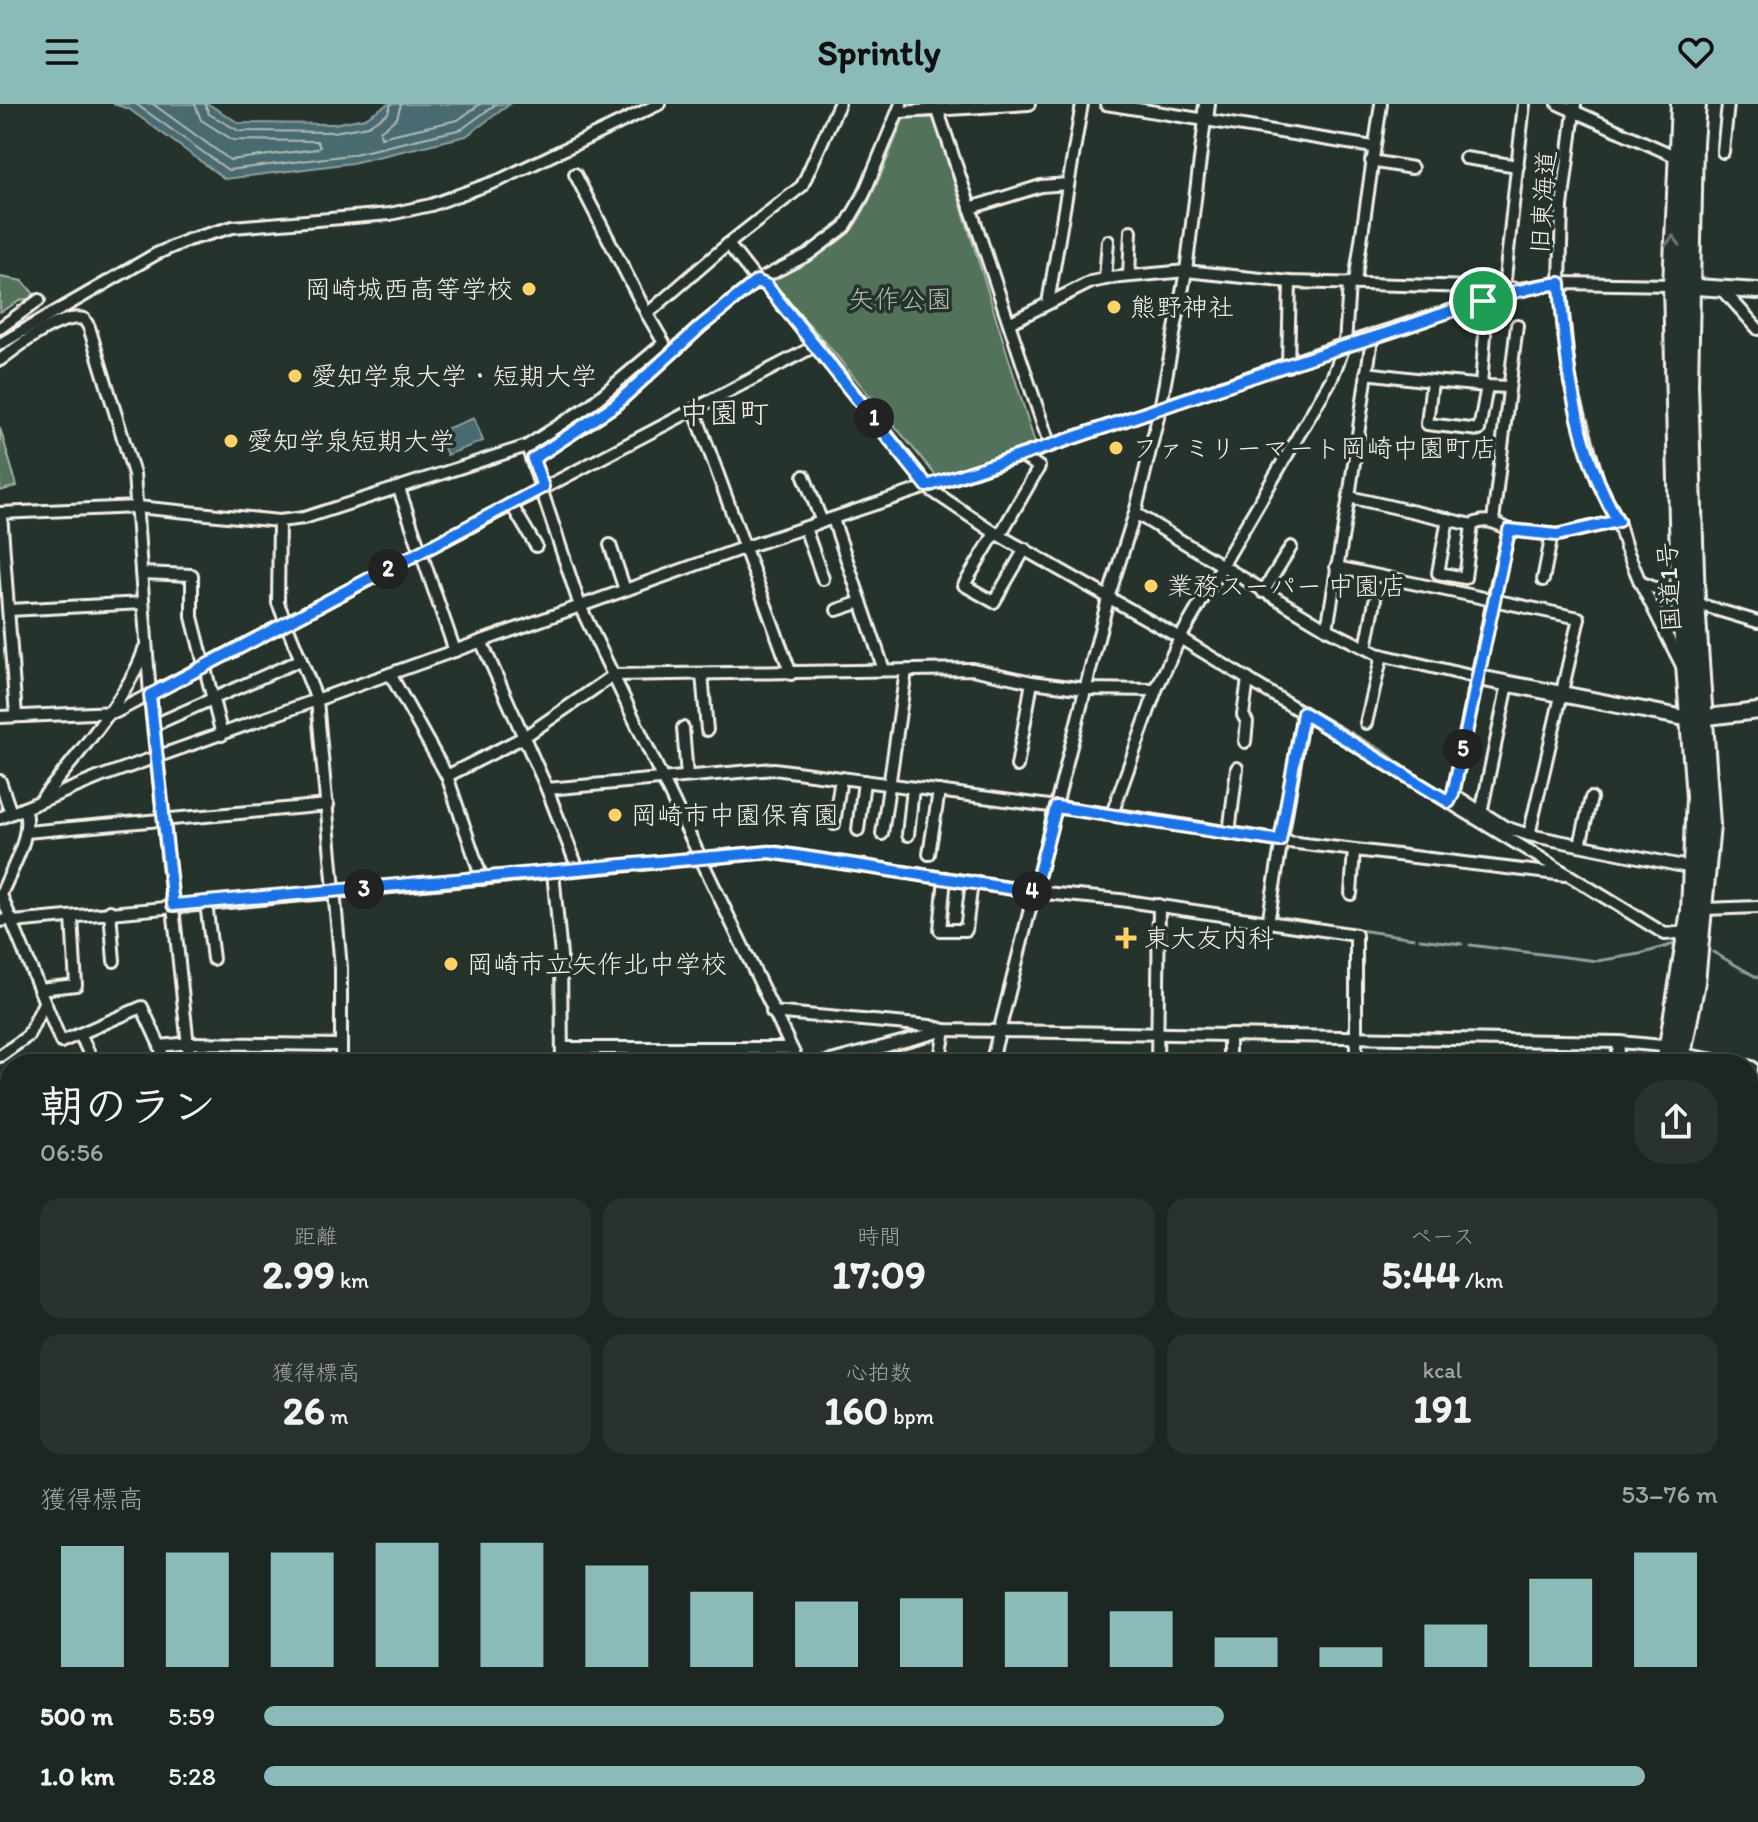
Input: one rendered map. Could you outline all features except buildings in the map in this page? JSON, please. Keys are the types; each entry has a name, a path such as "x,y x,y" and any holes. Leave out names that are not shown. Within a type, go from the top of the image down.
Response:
{"highway":[{"name":"国道1号","path":"1676,1054 1691,911 1697,719 1687,676 1688,600 1677,157 1681,104"},
{"name":"国道1号","path":"1681,286 1696,104"},
{"name":"国道1号","path":"1676,1054 1704,909 1710,825 1697,719 1688,600"}],"street":[{"path":"0,344 156,254 188,240 233,227 390,214 431,205 500,180 659,104"},
{"path":"647,314 802,186 839,104"},
{"path":"533,459 615,405 700,327 757,281 809,254 845,227 863,196 901,108 938,111 954,107 1029,104"},
{"path":"1048,303 1082,104"},
{"path":"1106,104 1373,147"},
{"path":"993,1054 1109,595 1135,513 1160,409 1186,271 1207,104"},
{"path":"1112,814 1156,690 1180,638 1332,378 1345,344 1381,104"},
{"path":"1504,288 1524,104"},
{"path":"1558,104 1574,106 1677,157"},
{"path":"1723,152 1728,104"},
{"name":"旧東海道","path":"1574,106 1562,206 1560,283 1570,383 1598,481 1618,521 1640,582 1687,676"},
{"path":"938,111 1050,446"},
{"path":"1465,158 1518,166"},
{"path":"1371,161 1412,168"},
{"path":"16,716 0,513 137,507 279,521 304,518 527,446 589,406 664,343 575,174"},
{"path":"970,208 1041,186 1068,184"},
{"path":"1129,276 1131,231"},
{"path":"1105,279 1108,241"},
{"path":"728,244 757,281 766,285 817,345 927,486 998,534 1109,595 1303,713 1451,798 1665,934 1687,932"},
{"path":"1009,323 1091,282 1186,271 1290,282 1519,289"},
{"path":"1288,366 1290,282"},
{"path":"0,818 158,756 746,547 1288,366 1345,344 1372,338 1519,289 1560,283 1757,289"},
{"path":"1723,290 1758,329"},
{"path":"0,328 39,300"},
{"path":"1432,381 1427,424 1479,430 1484,385 1483,301"},
{"path":"0,360 49,328 74,316 84,319 134,474 150,695 190,1054"},
{"path":"1493,521 1517,325"},
{"path":"1327,629 1372,338"},
{"path":"0,717 116,712 817,345"},
{"path":"1366,373 1508,387"},
{"path":"694,409 791,674"},
{"path":"527,446 580,606 793,1054"},
{"path":"1022,456 1039,467 964,585 994,602 1025,549"},
{"path":"804,476 822,522"},
{"path":"399,489 455,651"},
{"path":"1349,497 1472,525 1493,521 1509,530 1552,534 1618,521"},
{"path":"511,504 536,546"},
{"path":"1135,513 1327,629 1382,655 1560,695 1697,719 1758,711"},
{"path":"833,519 884,670"},
{"path":"1448,519 1438,573 1465,578 1472,525"},
{"path":"279,521 278,603 317,700 341,968 341,1054"},
{"path":"805,528 823,579"},
{"path":"1451,798 1509,530"},
{"path":"1543,580 1552,534"},
{"path":"610,545 625,590"},
{"path":"1263,592 1291,547"},
{"path":"1336,567 1579,618 1529,835"},
{"path":"141,573 192,575 192,617 222,735"},
{"path":"1640,582 1758,622"},
{"path":"1366,648 1375,601"},
{"path":"837,610 861,602"},
{"path":"9,610 143,603"},
{"path":"42,799 109,711 139,664 144,651 146,623"},
{"path":"481,641 547,789 578,869"},
{"path":"1366,723 1382,655"},
{"path":"154,725 300,660"},
{"path":"447,776 524,737 614,675 972,669 1032,682 1086,689 1156,690"},
{"path":"882,834 906,671"},
{"path":"390,674 447,776 482,879"},
{"path":"702,674 707,730"},
{"path":"1245,742 1247,722 1243,715 1248,679"},
{"path":"1017,766 1032,682"},
{"path":"1481,813 1508,684"},
{"path":"1268,923 1303,713"},
{"path":"683,728 687,776"},
{"path":"1229,833 1237,768"},
{"path":"547,789 774,769 1112,814 1280,841 1569,875"},
{"path":"834,824 841,778"},
{"path":"0,781 11,813"},
{"path":"858,830 864,781"},
{"path":"908,835 913,788"},
{"path":"929,854 939,791"},
{"path":"1451,798 1505,827 1529,835 1693,868"},
{"path":"1580,845 1591,798"},
{"path":"26,832 328,805"},
{"path":"24,808 26,832 0,896 61,1042 142,1007 162,1054"},
{"path":"1351,894 1354,850"},
{"path":"9,919 72,917 173,905 770,852 1034,892 1159,905 1356,935 1356,1054"},
{"path":"553,872 561,956 562,1054"},
{"path":"945,878 940,930 966,930 972,882"},
{"path":"206,903 213,959"},
{"path":"1157,1054 1159,905"},
{"path":"1704,909 1758,907"},
{"path":"110,911 114,961"},
{"path":"39,989 76,985 72,917"},
{"path":"3,1054 28,1036 44,1003"},
{"path":"772,1012 930,1026 945,1030 1620,1042 1672,1054"},
{"path":"869,1054 945,1030"},
{"path":"941,1054 945,1030"},
{"path":"80,1034 89,1054"},
{"path":"1229,1034 1229,1054"},
{"path":"1617,1054 1620,1042"},
{"path":"160,1046 189,1043 341,1045"},
{"path":"562,1048 790,1048"},
{"path":"690,1048 690,1054"}],"green space":[{"name":"矢作公園","path":"904,118 934,118 1035,443 937,477 821,337 768,281 821,253 857,223"},
{"path":"0,277 23,281 39,300 23,299 0,312"},
{"path":"0,428 17,486 0,491"}],"water":[{"path":"113,104 208,104 239,123 333,124 365,118 388,104 510,104 466,136 352,163 225,179 129,109"},
{"path":"474,418 483,441 447,455 438,432"}],"waterway":[{"path":"542,483 807,344"},
{"path":"939,489 969,509"},
{"path":"1016,539 1032,548"},
{"path":"287,616 415,550"},
{"path":"1053,560 1102,588"},
{"path":"206,659 280,619"},
{"path":"185,671 199,663"},
{"path":"1252,676 1383,751 1419,778"},
{"path":"0,723 28,721"},
{"path":"928,871 1031,885"},
{"path":"1040,886 1080,891"},
{"path":"176,901 240,896"},
{"path":"12,916 168,902"},
{"path":"1325,925 1414,938"},
{"path":"1470,945 1597,961 1640,954 1678,943 1673,936"},
{"path":"1420,939 1462,944"},
{"path":"1713,952 1758,978"}],"place":[{"name":"岡崎城西高等学校","path":"529,289"},
{"name":"熊野神社","path":"1114,307"},
{"name":"愛知学泉大学・短期大学","path":"295,376"},
{"name":"愛知学泉短期大学","path":"231,441"},
{"name":"ファミリーマート岡崎中園町店","path":"1116,448"},
{"name":"業務スーパー 中園店","path":"1151,586"},
{"name":"岡崎市中園保育園","path":"615,815"},
{"name":"東大友内科","path":"1126,938"},
{"name":"岡崎市立矢作北中学校","path":"451,964"}],"district":[{"name":"中園町","path":"724,412"}],"route":[{"path":"757,281 766,285 817,345 927,486 1288,366 1345,344 1483,301 1519,289 1560,283 1570,383 1598,481 1618,521 1557,535 1509,530 1479,678 1449,802 1303,713 1280,841 1056,807 1034,892 770,852 173,905 150,695 543,487 533,459 615,405 700,327 757,281"}]}
